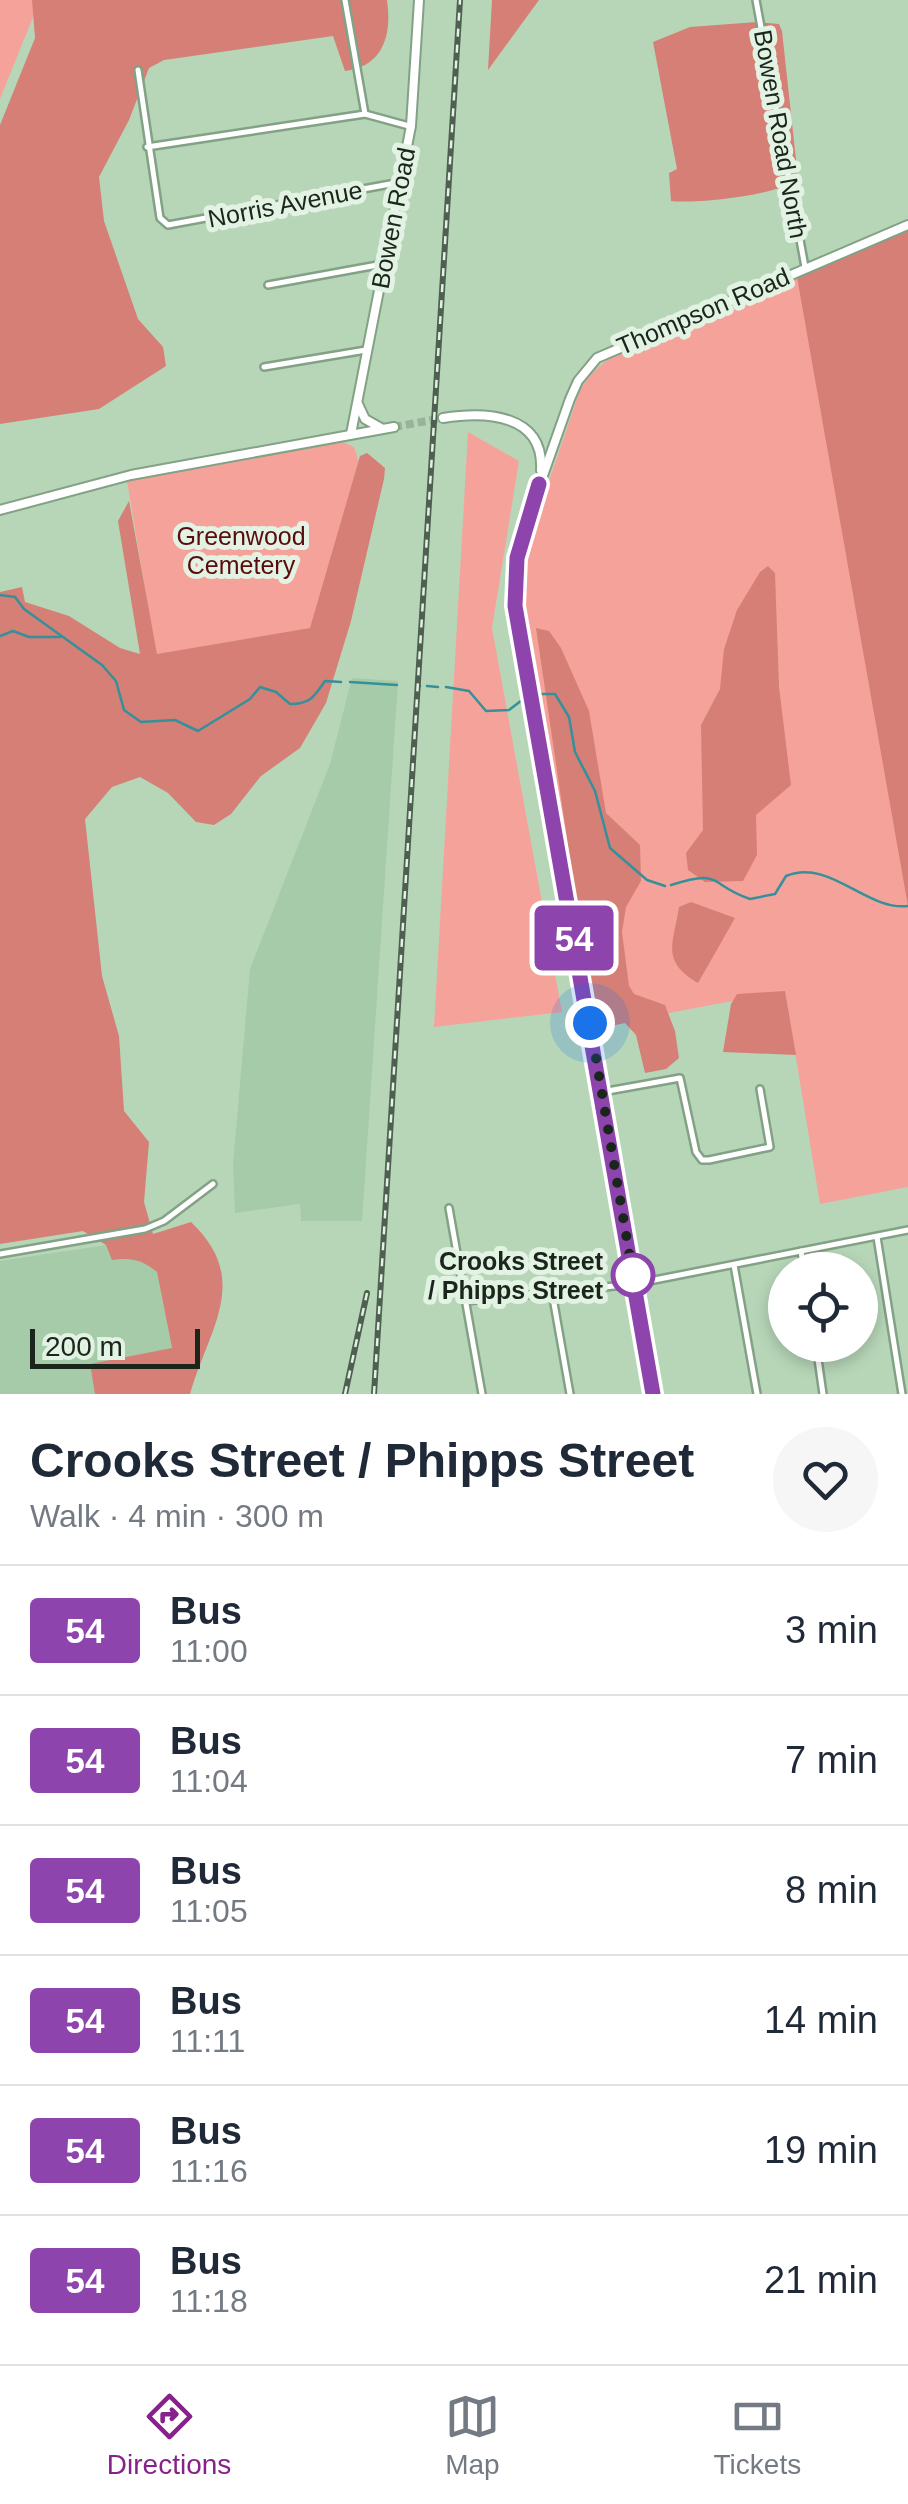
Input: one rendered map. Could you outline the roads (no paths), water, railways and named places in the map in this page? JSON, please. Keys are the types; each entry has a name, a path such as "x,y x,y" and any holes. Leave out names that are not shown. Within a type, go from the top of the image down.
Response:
{"main road":[{"name":"Bowen Road","path":"351,434 411,126 420,0"},
{"name":"Thompson Road","path":"653,1394 515,606 517,558 539,484 578,381 597,358 908,225"},
{"path":"0,510 130,475 392,427 378,427 364,420 358,390"},
{"path":"443,418 468,414 502,417 523,426 537,440 542,464 539,484"},
{"path":"537,440 562,423"}],"street":[{"path":"344,0 365,114"},
{"name":"Bowen Road North","path":"756,0 805,267"},
{"path":"138,70 146,147 365,114 411,126"},
{"name":"Norris Avenue","path":"146,147 160,218 168,224 401,182"},
{"path":"268,285 385,264"},
{"path":"264,368 366,350"},
{"path":"602,1092 680,1078 696,1152 702,1160 770,1148 760,1089"},
{"path":"0,1254 145,1229 164,1221 213,1184"},
{"path":"449,1208 482,1394"},
{"path":"466,1300 634,1284 908,1230"},
{"path":"877,1236 902,1394"},
{"path":"734,1265 756,1394"},
{"path":"552,1292 570,1394"},
{"path":"818,1362 823,1394"}],"waterway":[{"path":"0,595 15,597 24,609 102,665 116,681 124,710 141,722 175,720 198,731 250,699 260,687 297,704 311,699 325,681 341,682"},
{"path":"0,636 13,631 29,637 60,637"},
{"path":"350,682 397,685"},
{"path":"427,686 438,687"},
{"path":"446,687 469,691 486,711 509,710 526,697"},
{"path":"536,694 555,694 569,717 575,752 595,791 610,848 647,880 665,886"},
{"path":"671,885 708,878 750,899 775,894 786,876 802,872 833,879 877,901 908,906"}],"tunnel":[{"path":"394,427 443,418"}],"railway":[{"path":"374,1394 460,0"},
{"path":"345,1394 367,1293"}],"place":[{"name":"Crooks Street / Phipps Street","path":"633,1275"}],"park label":[{"name":"Greenwood Cemetery","path":"241,550"}]}
